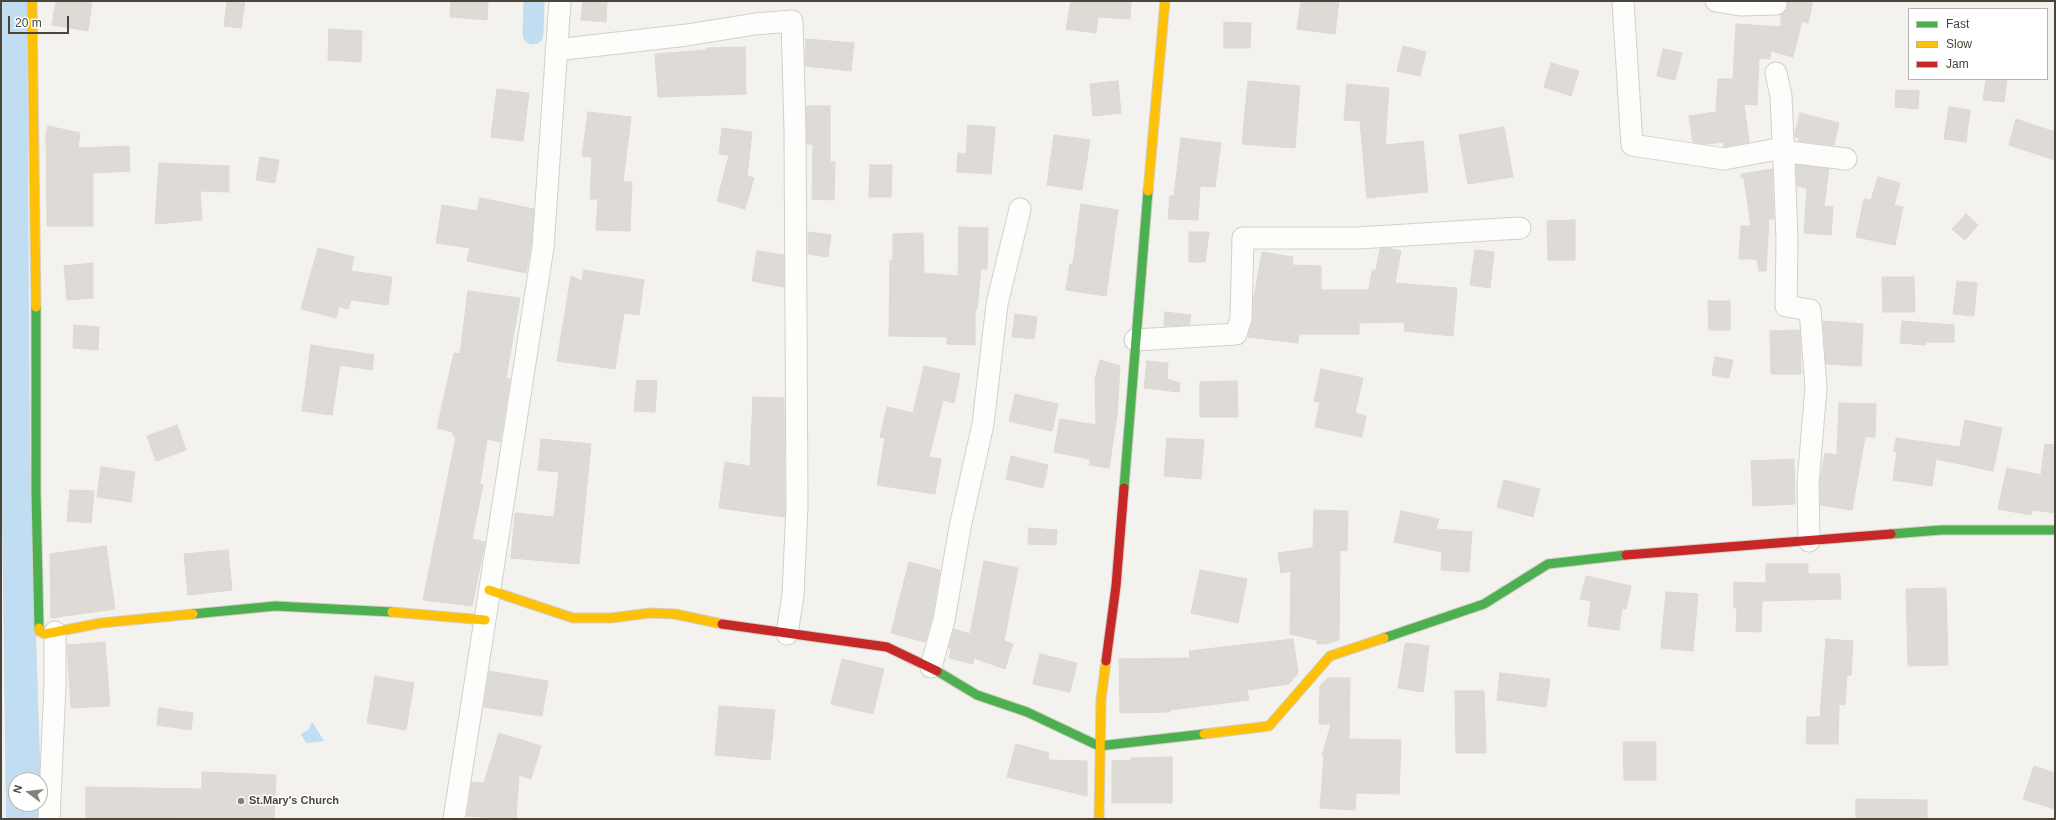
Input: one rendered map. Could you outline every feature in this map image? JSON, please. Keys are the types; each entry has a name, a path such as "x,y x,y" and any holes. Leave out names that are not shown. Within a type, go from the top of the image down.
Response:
{"street":[{"path":"32,1 37,584 39,631 45,634 101,623 275,606 397,612 485,620"},
{"path":"454,819 543,247 560,1"},
{"path":"1099,819 1099,746 1101,700 1116,586 1135,340 1165,1"},
{"path":"1623,1 1632,145 1724,159 1772,150 1846,159"},
{"path":"1716,1 1740,5 1776,4"},
{"path":"556,50 687,35 755,24 792,22 795,137 797,506 793,595 787,634"},
{"path":"1776,74 1781,96 1788,241 1786,306 1810,310 1816,388 1808,483 1809,541"},
{"path":"931,667 944,620 960,527 983,424 997,304 1020,209"},
{"path":"1135,340 1236,334 1240,319 1243,238 1358,238 1520,228"},
{"path":"489,590 574,618 612,618 650,613 675,614 740,628 887,647 931,667 977,695 1027,712 1099,746 1269,726 1330,656 1484,604 1548,564 1650,553 1940,530 2055,530"},
{"path":"49,819 55,686 55,632"}],"water":[{"path":"1,1 27,1 30,452 40,772 8,772 8,812 42,812 42,819 6,819 1,423"},
{"path":"312,722 324,741 306,743 301,734 308,730"}],"building":[{"path":"56,1 92,1 88,31 52,25"},
{"path":"227,1 245,1 241,28 224,26"},
{"path":"451,1 488,1 487,20 450,17"},
{"path":"583,1 607,1 606,22 581,20"},
{"path":"1071,1 1131,1 1130,19 1098,17 1096,33 1066,29"},
{"path":"1301,1 1339,1 1335,34 1297,29"},
{"path":"1787,1 1813,1 1808,23 1802,21 1793,57 1771,51 1770,59 1759,58 1757,105 1744,104 1749,142 1724,147 1723,142 1707,144 1693,142 1689,116 1716,112 1718,79 1733,79 1736,24 1781,27 1781,15 1787,9"},
{"path":"1224,22 1251,23 1250,48 1224,48"},
{"path":"329,29 362,31 361,62 328,60"},
{"path":"806,39 854,43 851,71 805,66"},
{"path":"1403,46 1426,52 1420,76 1397,71"},
{"path":"745,47 746,94 658,97 655,54 707,50 707,48"},
{"path":"1663,49 1682,53 1675,80 1657,76"},
{"path":"1551,63 1579,71 1571,96 1544,87"},
{"path":"1986,80 2007,80 2004,102 1983,100"},
{"path":"1118,81 1121,113 1093,116 1090,84"},
{"path":"1248,81 1300,86 1295,148 1242,144"},
{"path":"1347,84 1389,88 1385,145 1423,141 1428,192 1367,198 1360,121 1344,120"},
{"path":"497,89 529,93 523,141 491,137"},
{"path":"1896,90 1919,91 1918,109 1895,107"},
{"path":"806,106 830,106 830,162 835,162 834,200 812,199 813,144 807,144"},
{"path":"1949,107 1970,110 1966,142 1944,139"},
{"path":"588,112 631,117 623,182 632,182 630,231 596,230 598,199 590,199 592,157 582,156"},
{"path":"1800,113 1839,123 1834,145 1798,141 1799,138 1795,137 1795,133"},
{"path":"2016,119 2055,132 2055,160 2009,145"},
{"path":"968,125 995,127 991,174 957,172 958,153 966,154"},
{"path":"48,126 80,133 78,148 129,146 130,171 93,173 93,226 47,226 46,134"},
{"path":"1504,127 1513,177 1468,184 1459,135"},
{"path":"722,128 752,132 747,176 754,178 745,209 717,201 729,155 719,154"},
{"path":"1054,135 1090,140 1082,190 1047,185"},
{"path":"1181,138 1221,143 1215,187 1200,186 1198,220 1168,219 1170,196 1174,196"},
{"path":"260,157 279,160 275,183 256,180"},
{"path":"159,163 229,166 229,192 200,191 202,220 155,224"},
{"path":"870,165 892,165 891,197 869,197"},
{"path":"1796,165 1829,169 1824,206 1833,207 1831,235 1804,233 1807,188 1797,186"},
{"path":"1772,169 1774,219 1769,219 1766,271 1759,271 1757,259 1739,259 1741,226 1751,226 1744,178 1741,178 1741,174"},
{"path":"1878,177 1900,183 1894,205 1903,207 1895,245 1856,237 1864,199 1871,200"},
{"path":"480,198 534,209 531,246 526,273 467,261 470,248 436,243 442,205 477,211"},
{"path":"1081,204 1118,210 1106,296 1066,290 1070,264 1073,264"},
{"path":"1966,214 1978,225 1965,240 1952,229"},
{"path":"1575,220 1575,260 1548,260 1547,221"},
{"path":"959,227 988,228 987,269 981,269 977,309 975,309 975,345 947,344 947,337 889,336 890,260 893,260 893,234 923,233 924,273 958,276"},
{"path":"808,232 831,235 828,257 808,254"},
{"path":"1189,232 1209,232 1205,262 1189,262"},
{"path":"318,248 354,257 351,271 392,277 388,305 351,300 348,309 339,306 336,318 301,309"},
{"path":"1386,248 1401,251 1395,283 1457,288 1453,336 1404,331 1405,322 1359,323 1359,334 1299,334 1298,343 1248,337 1253,320 1253,303 1262,252 1293,257 1292,265 1321,266 1321,290 1369,290 1372,270 1376,270 1380,249"},
{"path":"1475,250 1494,252 1490,288 1470,285"},
{"path":"757,251 784,255 784,287 752,281"},
{"path":"93,263 93,298 67,300 64,266"},
{"path":"584,270 644,280 639,315 624,313 615,369 557,361 571,276 582,281"},
{"path":"1882,277 1914,277 1915,312 1883,312"},
{"path":"1957,281 1977,283 1974,316 1953,314"},
{"path":"468,291 520,298 506,378 510,379 500,442 487,439 480,484 483,485 472,539 485,542 472,606 423,600 456,437 453,436 453,432 437,428 454,353 460,354"},
{"path":"1708,301 1730,301 1730,330 1709,330"},
{"path":"1165,312 1191,315 1189,325 1164,326"},
{"path":"1015,314 1037,317 1034,339 1012,337"},
{"path":"1823,321 1863,324 1861,366 1826,364"},
{"path":"1902,321 1954,325 1954,342 1926,342 1925,345 1900,343"},
{"path":"74,325 99,327 98,350 73,348"},
{"path":"1800,330 1801,374 1771,374 1770,331"},
{"path":"311,345 374,355 372,370 340,365 332,415 302,411"},
{"path":"1715,357 1733,360 1729,378 1712,375"},
{"path":"1100,360 1120,366 1117,415 1109,468 1089,465 1090,459 1054,452 1060,419 1096,425 1095,379"},
{"path":"1147,361 1168,363 1167,379 1180,383 1179,392 1144,388"},
{"path":"924,366 960,374 954,403 943,400 929,457 941,459 935,494 877,485 885,438 880,437 887,407 913,413"},
{"path":"1321,369 1363,378 1355,413 1366,416 1362,437 1315,427 1320,402 1314,401"},
{"path":"637,380 657,381 655,412 634,411"},
{"path":"1237,381 1238,417 1200,417 1200,382"},
{"path":"1015,394 1058,404 1052,431 1009,421"},
{"path":"753,397 784,398 785,517 719,508 725,462 750,466"},
{"path":"1839,403 1876,404 1875,437 1865,437 1852,510 1820,505 1820,480 1825,453 1837,455"},
{"path":"1965,420 2002,428 1993,471 1936,459 1932,486 1893,480 1897,452 1894,451 1896,438 1960,447"},
{"path":"177,425 186,450 156,461 147,436"},
{"path":"1167,438 1204,440 1201,479 1164,476"},
{"path":"541,439 591,444 579,564 511,558 515,513 554,517 559,472 538,470"},
{"path":"2045,444 2055,445 2055,513 2032,510 2031,515 1998,509 2007,468 2041,475"},
{"path":"1011,456 1048,465 1043,488 1006,479"},
{"path":"1794,459 1795,504 1753,506 1751,461"},
{"path":"101,467 135,472 131,502 97,497"},
{"path":"1504,480 1540,489 1533,517 1497,507"},
{"path":"70,490 94,491 91,523 67,521"},
{"path":"1314,510 1348,511 1347,551 1340,550 1339,640 1325,644 1317,644 1317,640 1290,634 1291,571 1281,573 1278,553 1313,548"},
{"path":"1401,511 1439,519 1436,529 1472,532 1469,572 1441,570 1442,552 1394,542"},
{"path":"1029,528 1057,530 1056,545 1028,544"},
{"path":"106,546 115,609 51,618 50,554"},
{"path":"228,550 232,590 188,595 184,554"},
{"path":"984,561 1018,568 1004,641 1013,644 1005,669 974,658 973,664 949,658 951,649 949,648 954,629 970,634"},
{"path":"909,562 940,570 932,617 925,642 891,633"},
{"path":"1766,564 1808,564 1808,574 1840,574 1841,599 1762,601 1761,632 1736,631 1737,608 1734,608 1734,582 1766,583"},
{"path":"1200,570 1247,579 1238,623 1191,613"},
{"path":"1586,576 1631,586 1626,609 1622,608 1619,630 1588,626 1591,601 1580,599"},
{"path":"1946,588 1948,665 1908,666 1906,589"},
{"path":"1666,592 1698,594 1693,651 1661,648"},
{"path":"1293,639 1298,673 1289,684 1247,690 1249,700 1170,710 1170,712 1120,713 1119,659 1190,658 1189,651"},
{"path":"1826,639 1853,641 1851,675 1847,675 1845,705 1839,704 1838,744 1806,744 1807,717 1820,717"},
{"path":"105,642 110,706 71,708 67,645"},
{"path":"1408,643 1429,646 1423,692 1398,688 1405,644"},
{"path":"1040,654 1077,663 1070,692 1033,684"},
{"path":"842,659 884,669 873,714 831,704"},
{"path":"489,671 548,681 542,716 484,707"},
{"path":"1500,673 1550,679 1546,707 1497,700"},
{"path":"375,676 414,683 406,730 367,723"},
{"path":"1328,678 1350,678 1349,739 1401,740 1399,794 1356,793 1355,810 1320,808 1324,757 1322,756 1331,724 1319,724 1320,686"},
{"path":"1455,691 1484,691 1486,753 1456,753"},
{"path":"719,706 775,710 770,760 715,755"},
{"path":"159,708 193,713 191,730 157,725"},
{"path":"499,733 541,746 531,779 519,775 516,819 467,816 472,782 484,783"},
{"path":"1623,742 1656,742 1656,780 1624,780"},
{"path":"1016,744 1049,753 1048,760 1087,761 1087,796 1007,777"},
{"path":"1172,757 1172,803 1112,803 1112,761 1131,760 1131,758"},
{"path":"2034,766 2055,773 2055,809 2023,799"},
{"path":"202,772 276,775 274,819 86,818 86,787 202,789"},
{"path":"1856,799 1927,800 1927,819 1856,819"}],"waterway":[{"path":"533,34 534,1"}],"traffic: fast":[{"path":"1124,488 1148,191"},
{"path":"36,307 36,493 39,628"},
{"path":"1891,534 1941,530 2055,530"},
{"path":"1384,638 1484,604 1548,564 1626,555"},
{"path":"193,614 275,606 392,612"},
{"path":"937,671 977,695 1027,712 1099,746 1204,734"}],"traffic: slow":[{"path":"32,1 36,307"},
{"path":"1148,191 1165,1"},
{"path":"489,590 573,618 611,618 650,613 675,614 722,624"},
{"path":"392,612 485,620"},
{"path":"39,628 39,631 45,634 101,623 193,614"},
{"path":"1204,734 1269,726 1330,656 1384,638"},
{"path":"1099,819 1101,700 1106,661"}],"traffic: jam":[{"path":"1106,661 1116,586 1124,488"},
{"path":"1626,555 1891,534"},
{"path":"722,624 887,647 937,671"}],"place":[{"name":"St.Mary's Church","path":"241,801"}]}
